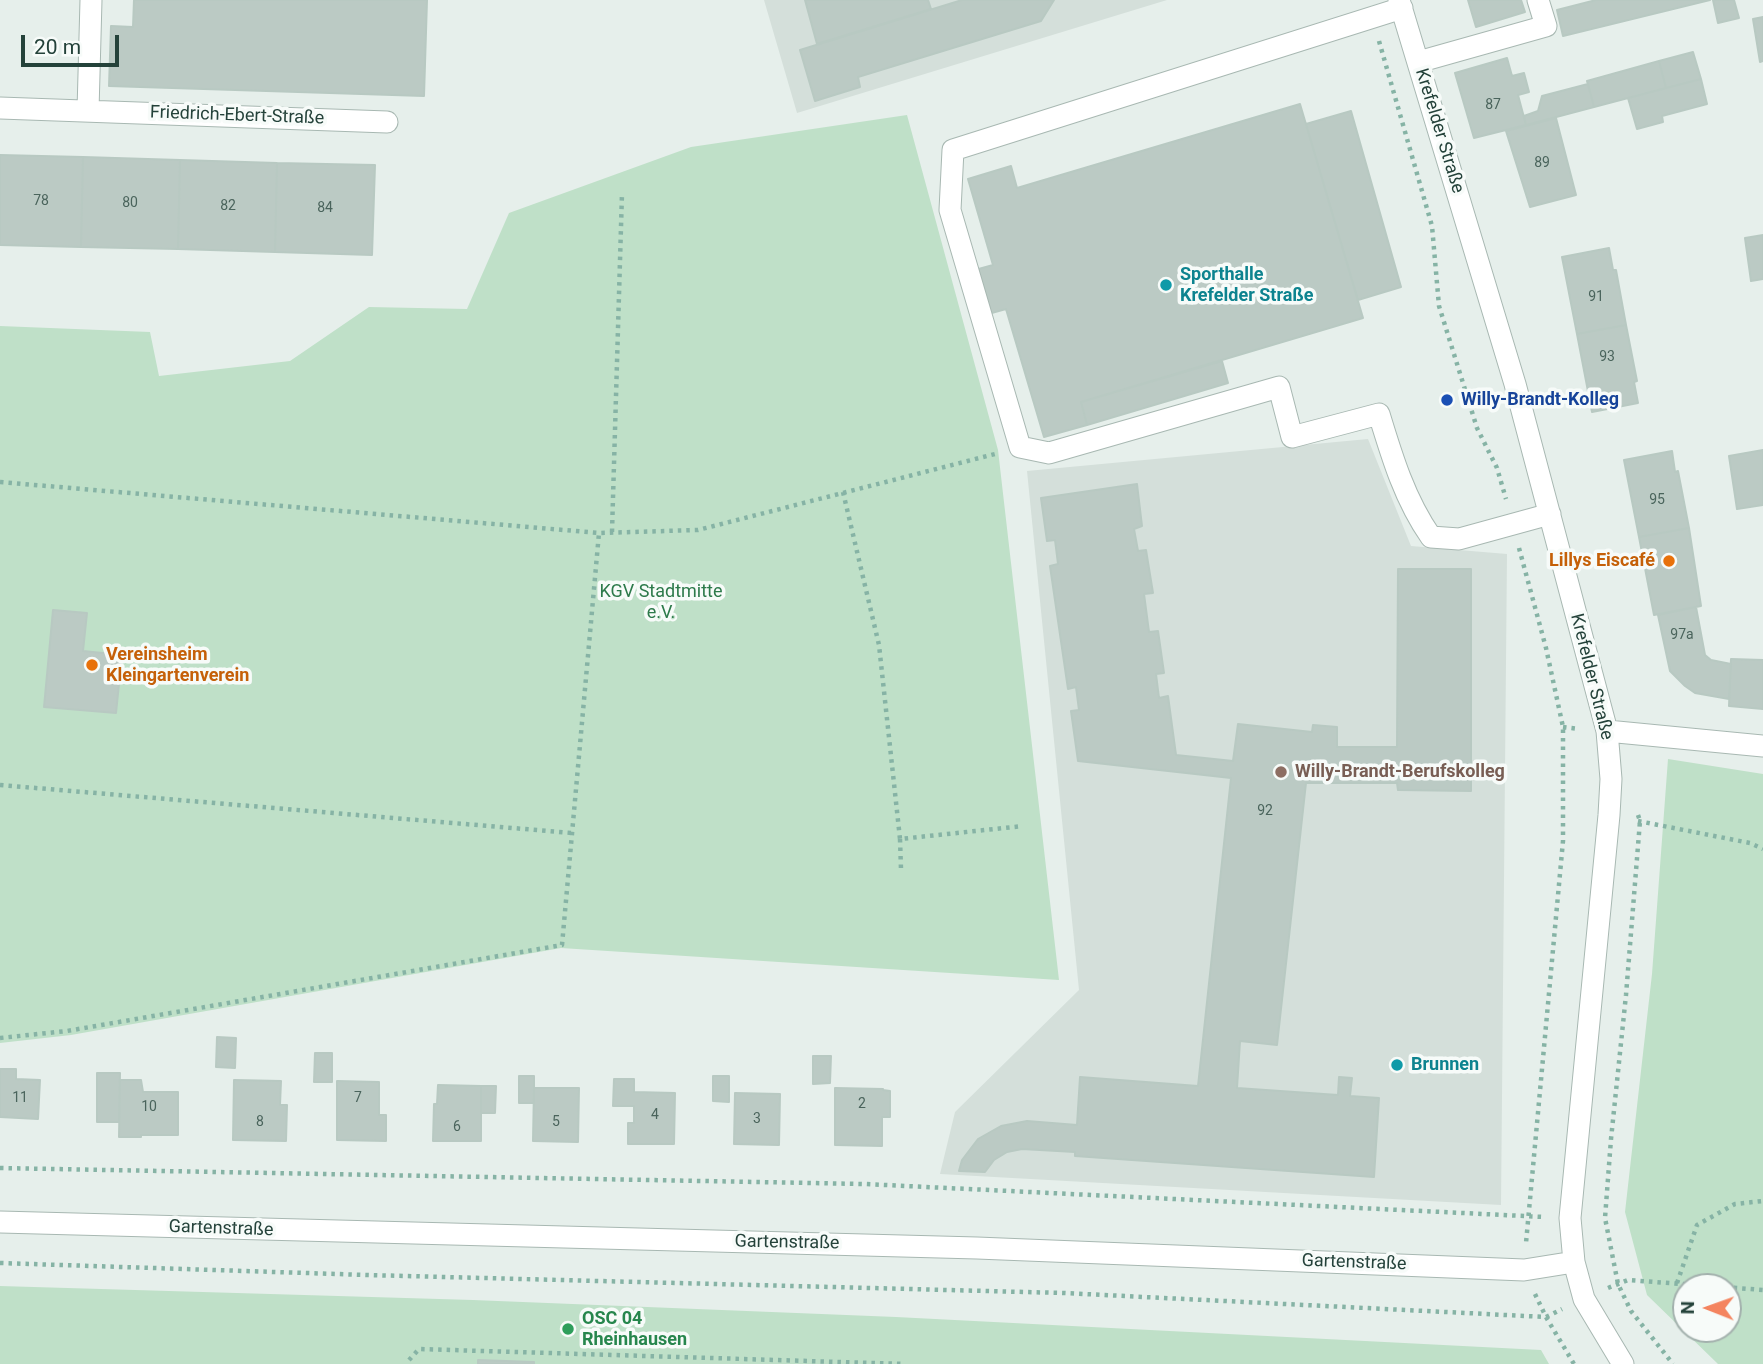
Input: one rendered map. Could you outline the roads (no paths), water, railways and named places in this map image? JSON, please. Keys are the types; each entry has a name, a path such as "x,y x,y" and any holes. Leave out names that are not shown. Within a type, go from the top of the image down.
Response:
{"street":[{"path":"88,111 92,0"},
{"path":"1418,62 1546,26 1538,0"},
{"path":"1400,4 1372,17 953,150 950,210 1020,447 1049,453 1279,387 1292,437 1379,414 1396,470 1418,518 1431,537 1459,539 1550,514"},
{"name":"Krefelder Straße","path":"1400,4 1515,384 1607,731 1611,779 1609,815 1570,1218 1574,1262 1584,1299 1623,1364"},
{"name":"Friedrich-Ebert-Straße","path":"0,108 387,121"},
{"path":"1607,731 1763,747"},
{"name":"Gartenstraße","path":"0,1222 977,1248 1524,1270 1574,1262"}],"place":[{"name":"Sporthalle Krefelder Straße","path":"1166,285"},
{"name":"Willy-Brandt-Kolleg","path":"1447,400"},
{"name":"Lillys Eiscafé","path":"1669,561"},
{"name":"Vereinsheim Kleingartenverein","path":"92,665"},
{"name":"Willy-Brandt-Berufskolleg","path":"1281,772"},
{"name":"Brunnen","path":"1397,1065"},
{"name":"OSC 04 Rheinhausen","path":"568,1329"}],"park label":[{"name":"KGV Stadtmitte e.V.","path":"661,602"}]}
